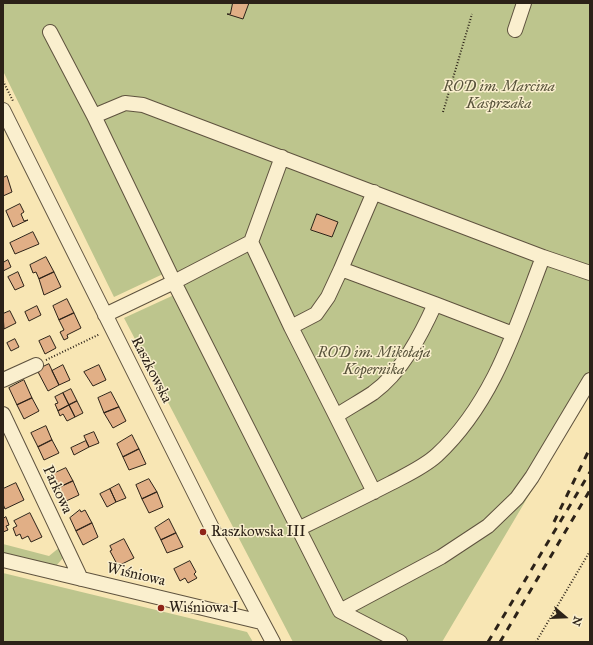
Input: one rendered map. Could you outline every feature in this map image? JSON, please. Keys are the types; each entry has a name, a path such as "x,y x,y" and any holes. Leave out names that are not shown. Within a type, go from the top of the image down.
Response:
{"street":[{"path":"515,30 524,3"},
{"path":"50,32 94,116 174,282 340,611 400,642"},
{"path":"94,116 125,103 143,105 590,273"},
{"name":"Raszkowska","path":"3,110 229,563 273,642"},
{"path":"105,315 174,282 251,242 282,158"},
{"path":"291,327 316,314 328,297 342,269 374,192"},
{"path":"251,242 291,327 374,492"},
{"path":"298,530 374,492 411,472 437,455 461,428 486,395 500,369 543,256"},
{"path":"342,269 513,334"},
{"path":"336,416 374,392 404,361 422,332 435,304"},
{"path":"3,380 36,364"},
{"path":"340,611 441,557 488,526 517,498 532,477 590,380"},
{"name":"Parkowa","path":"3,414 81,579"},
{"name":"Wiśniowa","path":"3,560 261,622"}],"path":[{"path":"443,112 472,14"},
{"path":"36,364 102,333"},
{"path":"536,642 590,551"}],"green space":[{"name":"ROD im. Mikołaja Kopernika","path":"3,3 590,3 590,392 442,642 293,642 124,318 174,295 163,274 114,297 3,71"},
{"path":"3,544 49,556 60,547 63,558 56,566 3,554"},
{"path":"3,573 247,632 253,642 3,642"}],"building":[{"path":"233,3 249,3 243,19 227,14 230,14"},
{"path":"7,176 12,192 3,196 3,178"},
{"path":"20,204 24,212 21,214 24,221 28,220 13,227 6,211"},
{"path":"317,214 338,222 332,237 311,230"},
{"path":"33,232 39,244 15,254 10,243"},
{"path":"46,257 54,272 39,279 36,272 33,273 30,265"},
{"path":"8,260 11,267 3,271 3,263"},
{"path":"18,272 24,286 15,290 8,277"},
{"path":"54,272 61,287 44,295 39,279"},
{"path":"67,299 74,313 59,320 53,306"},
{"path":"37,306 41,315 29,321 25,312"},
{"path":"10,311 16,323 4,329 3,314"},
{"path":"74,313 81,328 67,335 68,338 64,340 60,332 64,330 59,320"},
{"path":"50,336 56,348 45,354 39,341"},
{"path":"15,339 19,347 11,351 7,343"},
{"path":"49,364 59,385 48,391 37,370"},
{"path":"63,365 70,380 59,385 52,371"},
{"path":"99,365 106,380 93,386 84,372"},
{"path":"24,380 32,398 17,405 9,388"},
{"path":"71,389 77,401 69,405 63,393"},
{"path":"111,392 119,407 104,413 98,398"},
{"path":"63,393 69,405 58,411 55,404 58,403 55,397"},
{"path":"32,398 39,411 24,419 17,405"},
{"path":"77,401 83,413 75,417 69,405"},
{"path":"69,405 75,417 67,421 63,414 60,416 58,411"},
{"path":"119,407 126,421 113,428 104,413"},
{"path":"46,426 52,440 38,447 31,433"},
{"path":"94,432 99,443 89,447 84,436"},
{"path":"132,435 139,449 123,457 117,444"},
{"path":"52,440 59,453 44,460 38,447"},
{"path":"86,441 89,447 74,455 71,448"},
{"path":"139,449 146,464 129,470 123,457"},
{"path":"66,468 73,481 58,488 51,475"},
{"path":"149,479 157,492 142,499 136,485"},
{"path":"73,481 79,495 64,502 58,488"},
{"path":"16,483 24,500 5,509 3,504 3,489"},
{"path":"119,484 126,498 116,502 110,489"},
{"path":"110,489 116,502 107,507 100,494"},
{"path":"157,492 163,507 149,513 142,499"},
{"path":"80,510 81,512 85,510 92,523 76,531 70,518"},
{"path":"30,513 42,537 31,542 28,536 22,539 20,534 16,536 13,528 17,526 14,521"},
{"path":"6,517 9,525 6,526 8,530 3,532 3,519"},
{"path":"169,519 176,533 161,540 155,528"},
{"path":"92,523 98,537 83,545 76,531"},
{"path":"176,533 183,547 167,553 161,540"},
{"path":"124,539 134,558 118,566 110,551 112,550 110,546"},
{"path":"190,561 196,572 194,574 197,578 188,583 185,578 180,581 174,569"}],"railway":[{"path":"554,522 590,448"},
{"path":"488,642 590,472"},
{"path":"500,642 590,490"}],"place":[{"name":"Raszkowska III","path":"203,532"},
{"name":"Wiśniowa I","path":"161,608"}],"park label":[{"name":"ROD im. Marcina Kasprzaka","path":"499,96"}]}
